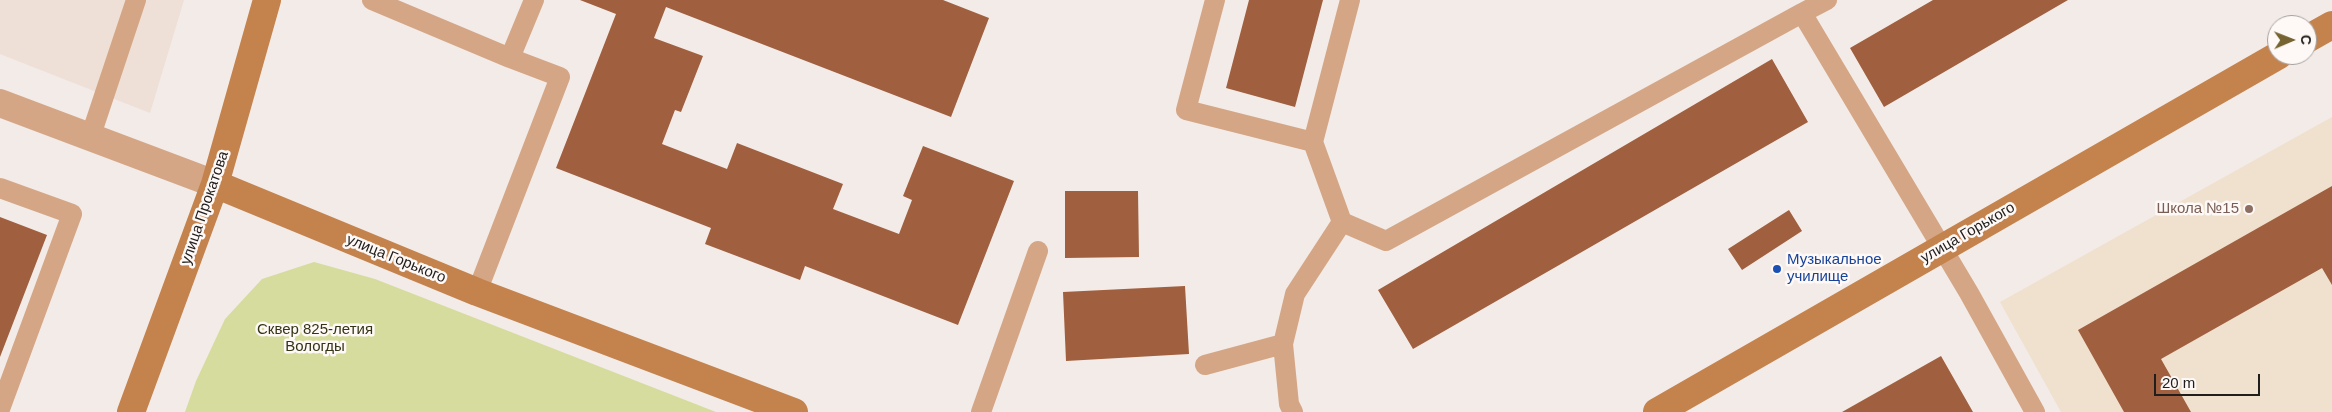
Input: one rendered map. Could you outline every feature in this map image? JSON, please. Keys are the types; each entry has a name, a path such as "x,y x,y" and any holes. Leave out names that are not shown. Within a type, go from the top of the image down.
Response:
{"street":[{"name":"улица Прокатова","path":"131,412 215,184 267,0"},
{"path":"2317,33 2332,25"},
{"name":"улица Горького","path":"1658,412 2267,62"},
{"name":"улица Горького","path":"0,104 215,184 477,292 794,412"}],"lane":[{"path":"90,138 136,0"},
{"path":"372,0 560,78 477,292"},
{"path":"510,58 534,0"},
{"path":"1215,0 1186,110 1313,142"},
{"path":"1350,0 1313,142 1342,222 1386,241 1802,4 1827,0"},
{"path":"1802,4 2035,412"},
{"path":"0,188 72,214 0,409"},
{"path":"1293,412 1289,404 1282,344 1295,294 1342,222"},
{"path":"981,412 1038,251"},
{"path":"1205,364 1282,344"}],"shaded area":[{"path":"0,0 184,0 150,113 0,54"},
{"name":"Школа №15","path":"2332,117 2332,412 2061,412 2000,302"}],"green space":[{"name":"Сквер 825-летия Вологды","path":"314,262 375,279 716,412 185,412 196,381 225,319 262,279"}],"building":[{"path":"580,0 943,0 989,18 951,117 666,7 654,38 703,56 681,112 675,110 662,144 727,169 737,143 843,184 833,209 899,234 912,200 903,196 923,146 1014,181 958,325 805,266 800,280 705,244 711,228 556,168 616,14"},
{"path":"1249,0 1323,0 1295,107 1226,88"},
{"path":"1933,0 2068,0 1884,107 1850,48"},
{"path":"1772,59 1808,122 1413,349 1378,290"},
{"path":"2332,186 2332,285 2322,268 2161,359 2191,412 2124,412 2078,330"},
{"path":"1065,191 1138,191 1139,257 1065,258"},
{"path":"1789,210 1802,231 1742,270 1728,249"},
{"path":"0,217 47,235 0,357"},
{"path":"1185,286 1189,354 1066,361 1063,292"},
{"path":"1941,356 1973,412 1842,412"}],"place":[{"name":"Школа №15","path":"2249,209"},
{"name":"Музыкальное училище","path":"1777,269"}]}
